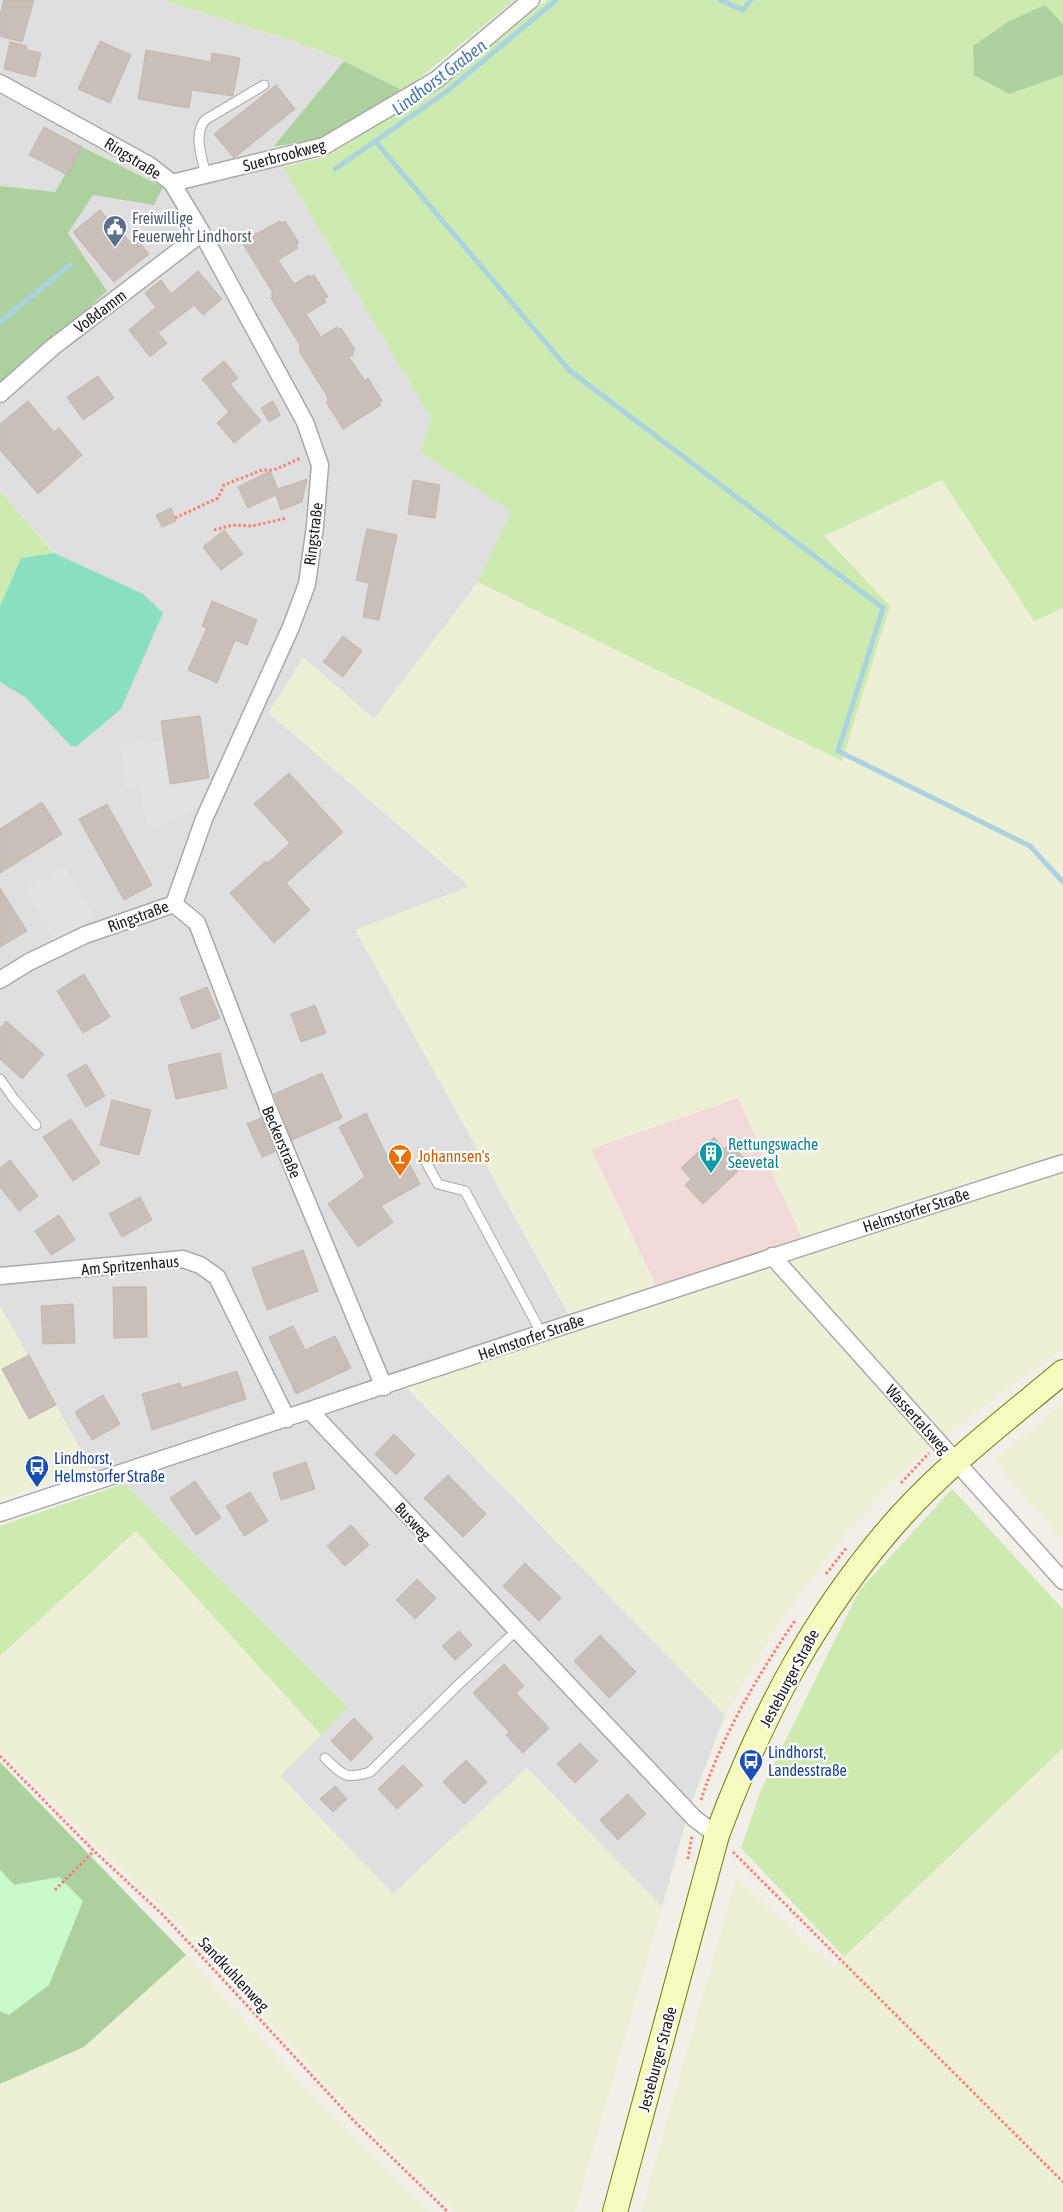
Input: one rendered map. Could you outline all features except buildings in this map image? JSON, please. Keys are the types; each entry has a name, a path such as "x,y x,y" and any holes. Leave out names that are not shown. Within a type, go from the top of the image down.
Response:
{"main road":[{"name":"Jesteburger Straße","path":"615,2212 717,1835 739,1777 777,1695 812,1633 854,1571 903,1514 957,1462 1063,1372"}],"street":[{"name":"Suerbrookweg","path":"172,183 324,146 436,80 531,0"},
{"name":"Ringstraße","path":"0,83 149,165 172,183 202,232 305,422 320,465 315,526 307,584 291,627 204,820 174,904 85,934 29,962 0,980"},
{"name":"Voßdamm","path":"0,394 53,347 202,232"},
{"name":"Beckerstraße","path":"174,904 197,923 266,1103 384,1387"},
{"name":"Helmstorfer Straße","path":"0,1513 384,1387 772,1256 1063,1163"},
{"name":"Wassertalsweg","path":"772,1256 1063,1581"},
{"name":"Am Spritzenhaus","path":"0,1276 183,1259 200,1265 217,1277 287,1419"},
{"name":"Busweg","path":"310,1411 695,1819 717,1835"}],"lane":[{"path":"206,175 200,155 199,137 202,124 205,120 264,85"},
{"path":"0,1079 36,1125"},
{"path":"426,1162 438,1184 465,1191 542,1334"},
{"path":"325,1758 340,1772 354,1777 370,1772 516,1631"}],"path":[{"path":"175,518 218,498 224,485 262,470 274,470 316,452"},
{"path":"214,530 233,525 252,526 287,518"},
{"name":"Sandkuhlenweg","path":"0,1756 94,1851 163,1915 354,2121 448,2212"},
{"path":"717,1835 1063,2182"},
{"path":"55,1890 94,1851"}],"shaded area":[{"path":"0,0 162,0 290,40 344,61 273,147 431,419 420,452 512,511 478,582 374,719 303,657 269,713 470,887 356,930 574,1324 401,1382 725,1715 690,1807 662,1907 527,1768 393,1894 280,1776 348,1707 125,1483 91,1468 0,1306 0,606 54,552 0,491"},
{"path":"164,740 170,784 209,778 201,806 148,831 140,788 126,789 120,746"},
{"path":"65,866 95,918 54,941 25,888"},
{"path":"738,1098 805,1244 659,1292 591,1149"}],"green space":[{"path":"162,0 515,0 404,91 345,61 290,40"},
{"path":"547,0 1063,0 1063,608 1034,621 942,480 824,536 890,606 842,761 478,582 511,511 420,452 431,419 283,167 327,156 439,88"},
{"path":"1045,5 1063,24 1063,75 1009,94 974,75 973,46 1009,21"},
{"path":"344,61 404,91 319,139 273,147"},
{"path":"82,147 163,187 154,205 93,195 68,233 107,291 0,387 0,186 55,192"},
{"path":"942,480 1034,621 1063,608 1063,1348 920,1454 852,1525 781,1619 725,1715 401,1381 805,1244 738,1098 591,1149 659,1292 574,1321 355,930 470,886 269,713 303,657 374,719 478,582 842,760 824,536"},
{"path":"0,491 54,553 21,558 0,606"},
{"path":"54,553 143,594 163,613 121,709 77,746 71,746 25,697 0,682 0,606 21,558"},
{"path":"0,1306 91,1468 0,1500"},
{"path":"1063,1402 1063,1541 994,1461"},
{"path":"125,1483 348,1707 321,1735 136,1531 0,1656 0,1526"},
{"path":"952,1489 1063,1609 1063,1748 844,1957 741,1848 761,1790 859,1591"},
{"path":"136,1531 321,1735 280,1776 393,1894 527,1768 662,1907 575,2212 456,2212 358,2118 167,1912 98,1847 0,1749 0,1656"},
{"path":"1063,1748 1063,2212 641,2212 736,1878 833,1968"},
{"path":"0,1762 186,1955 84,2047 0,2084 0,2011 9,2015 59,1878 14,1885 0,1870"},
{"path":"0,1870 14,1885 59,1877 83,1901 49,1985 9,2015 0,2011"},
{"path":"186,1955 296,2078 430,2212 0,2212 0,2084 84,2047"}],"waterway":[{"name":"Lindhorst Graben","path":"335,169 446,92 556,0"},
{"name":"Lindhorst Graben","path":"720,0 743,10 751,0"},
{"path":"375,141 569,370 883,608 838,751 1030,846 1063,882"},
{"name":"Lindhorst Graben","path":"0,322 70,265"}],"place":[{"name":"Freiwillige Feuerwehr Lindhorst","path":"115,248"},
{"name":"Rettungswache Seevetal","path":"711,1174"},
{"name":"Johannsen's","path":"400,1177"},
{"name":"Lindhorst, Helmstorfer Straße","path":"37,1488"},
{"name":"Lindhorst, Landesstraße","path":"751,1782"}]}
